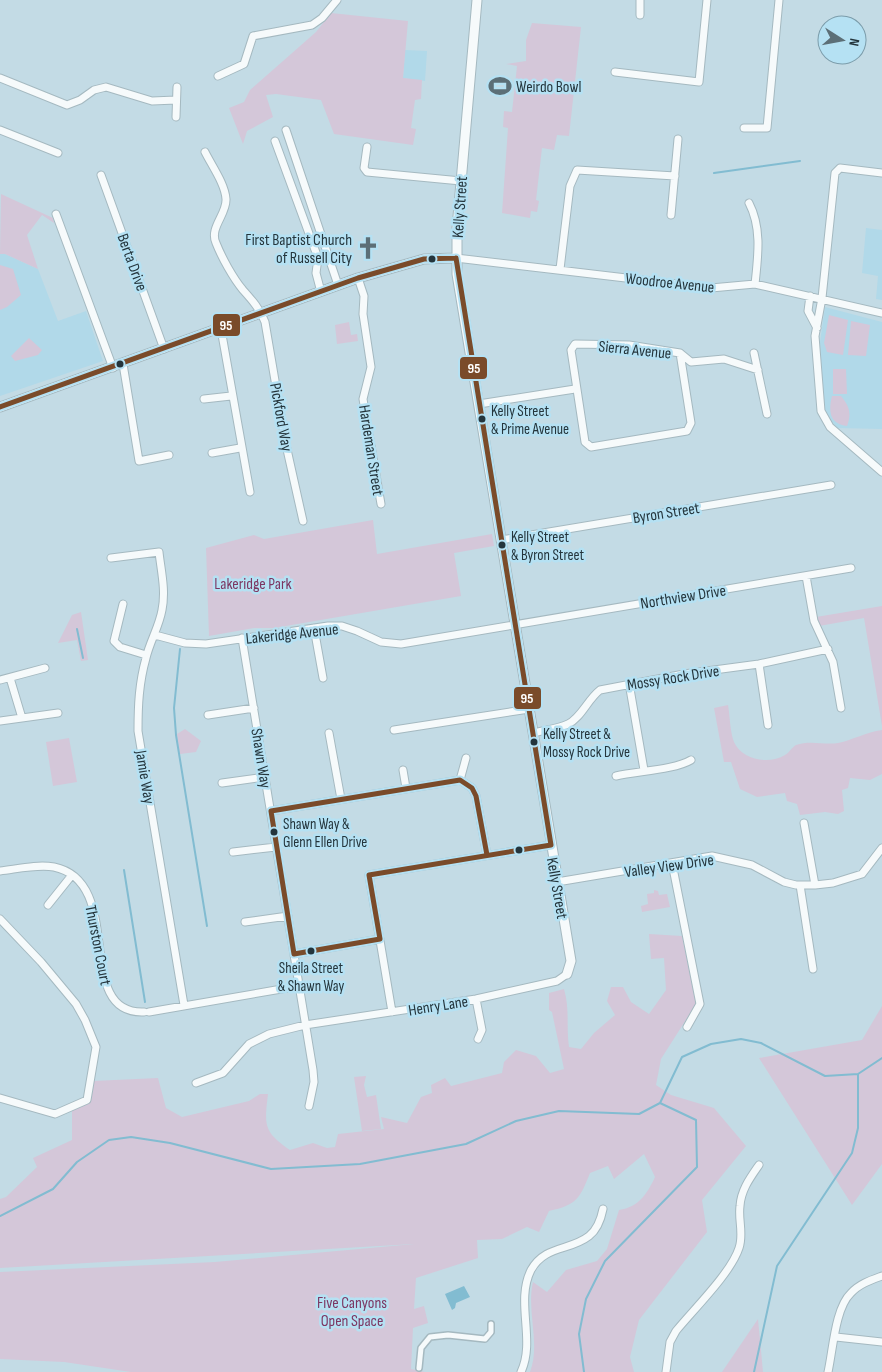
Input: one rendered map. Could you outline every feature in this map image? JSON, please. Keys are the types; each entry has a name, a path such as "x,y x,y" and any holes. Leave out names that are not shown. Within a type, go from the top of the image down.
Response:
{"street":[{"path":"218,76 244,64 249,56 253,36 312,25 322,18 337,0"},
{"name":"Kelly Street","path":"477,0 456,258 571,961 567,974"},
{"path":"640,0 640,15"},
{"path":"615,72 700,82 707,0"},
{"path":"744,128 767,128 779,0"},
{"path":"0,78 66,105 80,100 94,90 106,87 152,101 176,100"},
{"path":"176,117 177,87"},
{"path":"0,130 58,153"},
{"path":"286,130 338,285"},
{"path":"671,215 678,139"},
{"path":"275,141 318,258 316,273 321,292"},
{"path":"367,147 364,168 367,172 461,181"},
{"path":"206,152 226,196 226,206 215,229 215,241 243,289 251,297 262,314"},
{"path":"882,174 840,168 835,173 822,298 815,336 821,411 830,427 882,472"},
{"path":"560,270 570,186 577,170 675,176"},
{"name":"Berta Drive","path":"101,174 164,349"},
{"path":"749,203 756,216 758,233 755,284"},
{"path":"56,214 113,368"},
{"path":"0,407 113,368 358,278 424,259 456,258"},
{"name":"Woodroe Avenue","path":"456,258 711,288 755,284 882,313"},
{"name":"Hardeman Street","path":"358,278 364,296 362,314 371,367 363,399 381,504"},
{"path":"810,296 808,311 817,328"},
{"name":"Pickford Way","path":"262,314 286,445 303,521"},
{"path":"221,329 240,448 250,492"},
{"name":"Sierra Avenue","path":"575,389 571,350 575,344 629,345 680,353 691,362 724,359 758,370"},
{"path":"479,404 575,389 584,442 591,446 687,431 691,423 680,353"},
{"path":"754,353 767,414"},
{"path":"123,364 139,461 169,455"},
{"path":"204,399 231,396"},
{"path":"212,453 240,448"},
{"name":"Byron Street","path":"501,540 831,485"},
{"name":"Jamie Way","path":"111,558 159,552 164,590 162,610 156,635 146,655 138,690 138,731 184,1005"},
{"name":"Northview Drive","path":"515,625 852,568"},
{"path":"806,576 814,620 833,662 841,708"},
{"path":"123,604 114,641 120,647 146,655"},
{"name":"Lakeridge Avenue","path":"156,635 185,642 206,644 314,628 342,626 381,642 401,644 515,625"},
{"path":"314,628 322,678"},
{"name":"Shawn Way","path":"242,638 313,1070 314,1082 309,1106"},
{"name":"Mossy Rock Drive","path":"533,733 568,724 580,713 589,698 600,690 629,683 759,664 828,649"},
{"path":"759,664 768,725"},
{"path":"0,680 45,668"},
{"path":"10,678 22,718"},
{"path":"629,683 644,770"},
{"path":"208,716 254,708"},
{"path":"394,730 529,709"},
{"path":"0,721 58,713"},
{"path":"329,733 341,799"},
{"path":"460,780 466,758"},
{"path":"616,776 644,770 681,766 691,760"},
{"path":"403,770 406,788"},
{"path":"222,783 265,777"},
{"path":"271,811 460,780 472,788 476,796 486,855"},
{"path":"804,823 815,884"},
{"path":"392,1012 369,875 551,846"},
{"path":"233,852 276,847"},
{"name":"Valley View Drive","path":"557,882 712,856 729,858 752,865 784,882 800,885 833,883 862,874 882,848"},
{"path":"672,863 700,1004 687,1027"},
{"name":"Thurston Court","path":"0,871 45,866 56,868 72,875 83,885 90,897 108,992 118,1005 126,1010 146,1012 184,1005"},
{"path":"48,905 72,875"},
{"path":"800,885 813,969"},
{"path":"245,922 288,916"},
{"path":"0,919 41,962 76,1004 86,1020 96,1047 87,1100 55,1114 0,1098"},
{"path":"294,954 380,939"},
{"name":"Henry Lane","path":"196,1083 223,1073 249,1044 260,1037 305,1026 476,999 556,981 567,974"},
{"path":"184,1005 299,986"},
{"path":"476,999 482,1030 478,1040"},
{"path":"666,1372 670,1342 676,1330 733,1262 740,1248 742,1235 739,1207 743,1189 759,1165"},
{"path":"521,1372 527,1352 526,1285 532,1270 541,1256 589,1236 599,1224 603,1209"},
{"path":"828,1372 836,1338 839,1314 850,1293 866,1282 882,1276"},
{"path":"419,1368 422,1348 430,1337 448,1335 484,1338 491,1332 491,1324"},
{"path":"836,1338 882,1342"}],"shaded area":[{"path":"405,50 427,51 425,81 403,78"},
{"path":"866,228 882,230 882,300 876,299 878,276 862,273"},
{"path":"0,254 5,254 38,269 58,321 86,311 103,361 0,396"},
{"path":"825,307 882,322 882,429 837,428 824,412 820,342"},
{"path":"464,1286 470,1297 456,1303 455,1308 452,1310 445,1294"}],"green space":[{"path":"331,13 408,21 403,78 422,80 421,99 415,100 411,128 416,129 413,145 334,134 321,100 276,94 266,95 273,117 247,131 243,144 229,108 244,102 250,90 316,32"},
{"path":"532,23 581,27 569,136 557,135 554,150 542,148 536,200 539,201 537,212 531,211 530,218 502,213 508,128 503,127 504,111 512,112 517,66 506,64 526,61 526,40"},
{"path":"1,194 53,218 54,223 42,215 27,235 38,269 5,254 0,254"},
{"path":"0,265 13,269 21,295 7,307 0,310"},
{"path":"829,315 848,320 843,355 827,352 824,343"},
{"path":"851,321 870,325 866,356 848,355"},
{"path":"349,322 351,335 357,334 358,341 337,344 335,325"},
{"path":"29,338 42,350 38,355 15,361 11,356"},
{"path":"833,369 846,369 847,394 833,394"},
{"path":"832,396 841,396 848,406 849,417 847,426 837,423 832,416 830,407"},
{"name":"Lakeridge Park","path":"373,520 377,554 492,534 494,546 454,553 461,596 274,628 254,628 209,636 206,548 254,535 264,539"},
{"path":"882,606 882,726 864,618 819,626 816,617"},
{"path":"81,612 88,660 81,661 77,640 58,643 72,615"},
{"path":"728,705 734,742 743,753 756,759 771,760 779,758 796,745 838,743 882,730 882,774 870,780 850,778 848,788 842,790 844,811 838,814 825,812 800,815 797,804 787,801 785,793 757,797 740,789 731,762 724,762 714,708"},
{"path":"185,729 201,741 196,752 180,754 177,734"},
{"path":"69,738 77,782 53,786 46,742"},
{"path":"654,890 658,891 659,895 667,894 670,907 642,912 641,906 648,904 647,894 654,893"},
{"name":"Five Canyons Open Space","path":"649,934 682,936 696,1004 661,1059 656,1085 671,1095 714,1108 746,1146 702,1200 707,1232 639,1320 630,1357 634,1372 530,1372 534,1350 531,1293 533,1282 547,1292 566,1270 597,1261 607,1249 619,1210 632,1206 642,1199 655,1177 644,1154 614,1179 608,1166 590,1173 576,1199 566,1206 549,1211 539,1232 527,1227 502,1239 477,1240 478,1258 416,1278 414,1309 424,1306 428,1323 413,1328 411,1369 425,1372 131,1372 64,1362 0,1359 0,1272 215,1262 414,1244 0,1268 0,1199 6,1197 37,1167 33,1158 72,1140 72,1111 89,1103 93,1081 158,1078 166,1108 182,1117 249,1101 260,1094 268,1094 266,1121 271,1133 281,1144 290,1150 313,1143 327,1148 335,1147 338,1134 384,1129 381,1117 407,1123 421,1097 432,1093 431,1085 445,1078 451,1086 502,1073 504,1062 516,1050 536,1056 550,1073 564,1069 552,1012 549,1010 549,993 564,989 567,1004 569,1047 581,1049 594,1033 615,1015 607,1001 611,987 623,987 631,1002 649,1014 666,990 664,958 651,959"},
{"path":"882,1006 882,1164 852,1205 759,1058 862,1040"},
{"path":"366,1076 364,1085 367,1097 376,1095 381,1129 362,1131 354,1077"},
{"path":"758,1319 763,1372 722,1372"}],"waterway":[{"path":"714,173 800,161"},
{"path":"77,629 83,658"},
{"path":"180,649 174,708 176,735 207,926"},
{"path":"124,870 145,1002"},
{"path":"0,1216 53,1189 77,1162 109,1140 131,1137 170,1143 271,1169 360,1164 466,1144 516,1121 559,1111 639,1114 660,1103 682,1057 711,1044 741,1039 761,1043 825,1076 858,1074 882,1058"},
{"path":"754,1372 777,1266 852,1153 858,1128 858,1074"},
{"path":"584,1372 579,1334 586,1299 605,1261 697,1167 696,1120 660,1103"}],"transit line":[{"name":"95","path":"456,258 551,845"},
{"name":"95","path":"0,407 358,278 424,259 456,258"},
{"name":"95","path":"487,855 476,796 472,788 460,780 271,811 294,954 380,939 369,875 551,845"}],"place":[{"name":"Weirdo Bowl","path":"500,86"},
{"name":"First Baptist Church of Russell City","path":"368,248"},
{"name":"Kelly Street & Prime Avenue","path":"482,419"},
{"name":"Kelly Street & Byron Street","path":"502,545"},
{"name":"Kelly Street & Mossy Rock Drive","path":"534,742"},
{"name":"Shawn Way & Glenn Ellen Drive","path":"274,832"},
{"name":"Sheila Street & Shawn Way","path":"311,951"}]}
